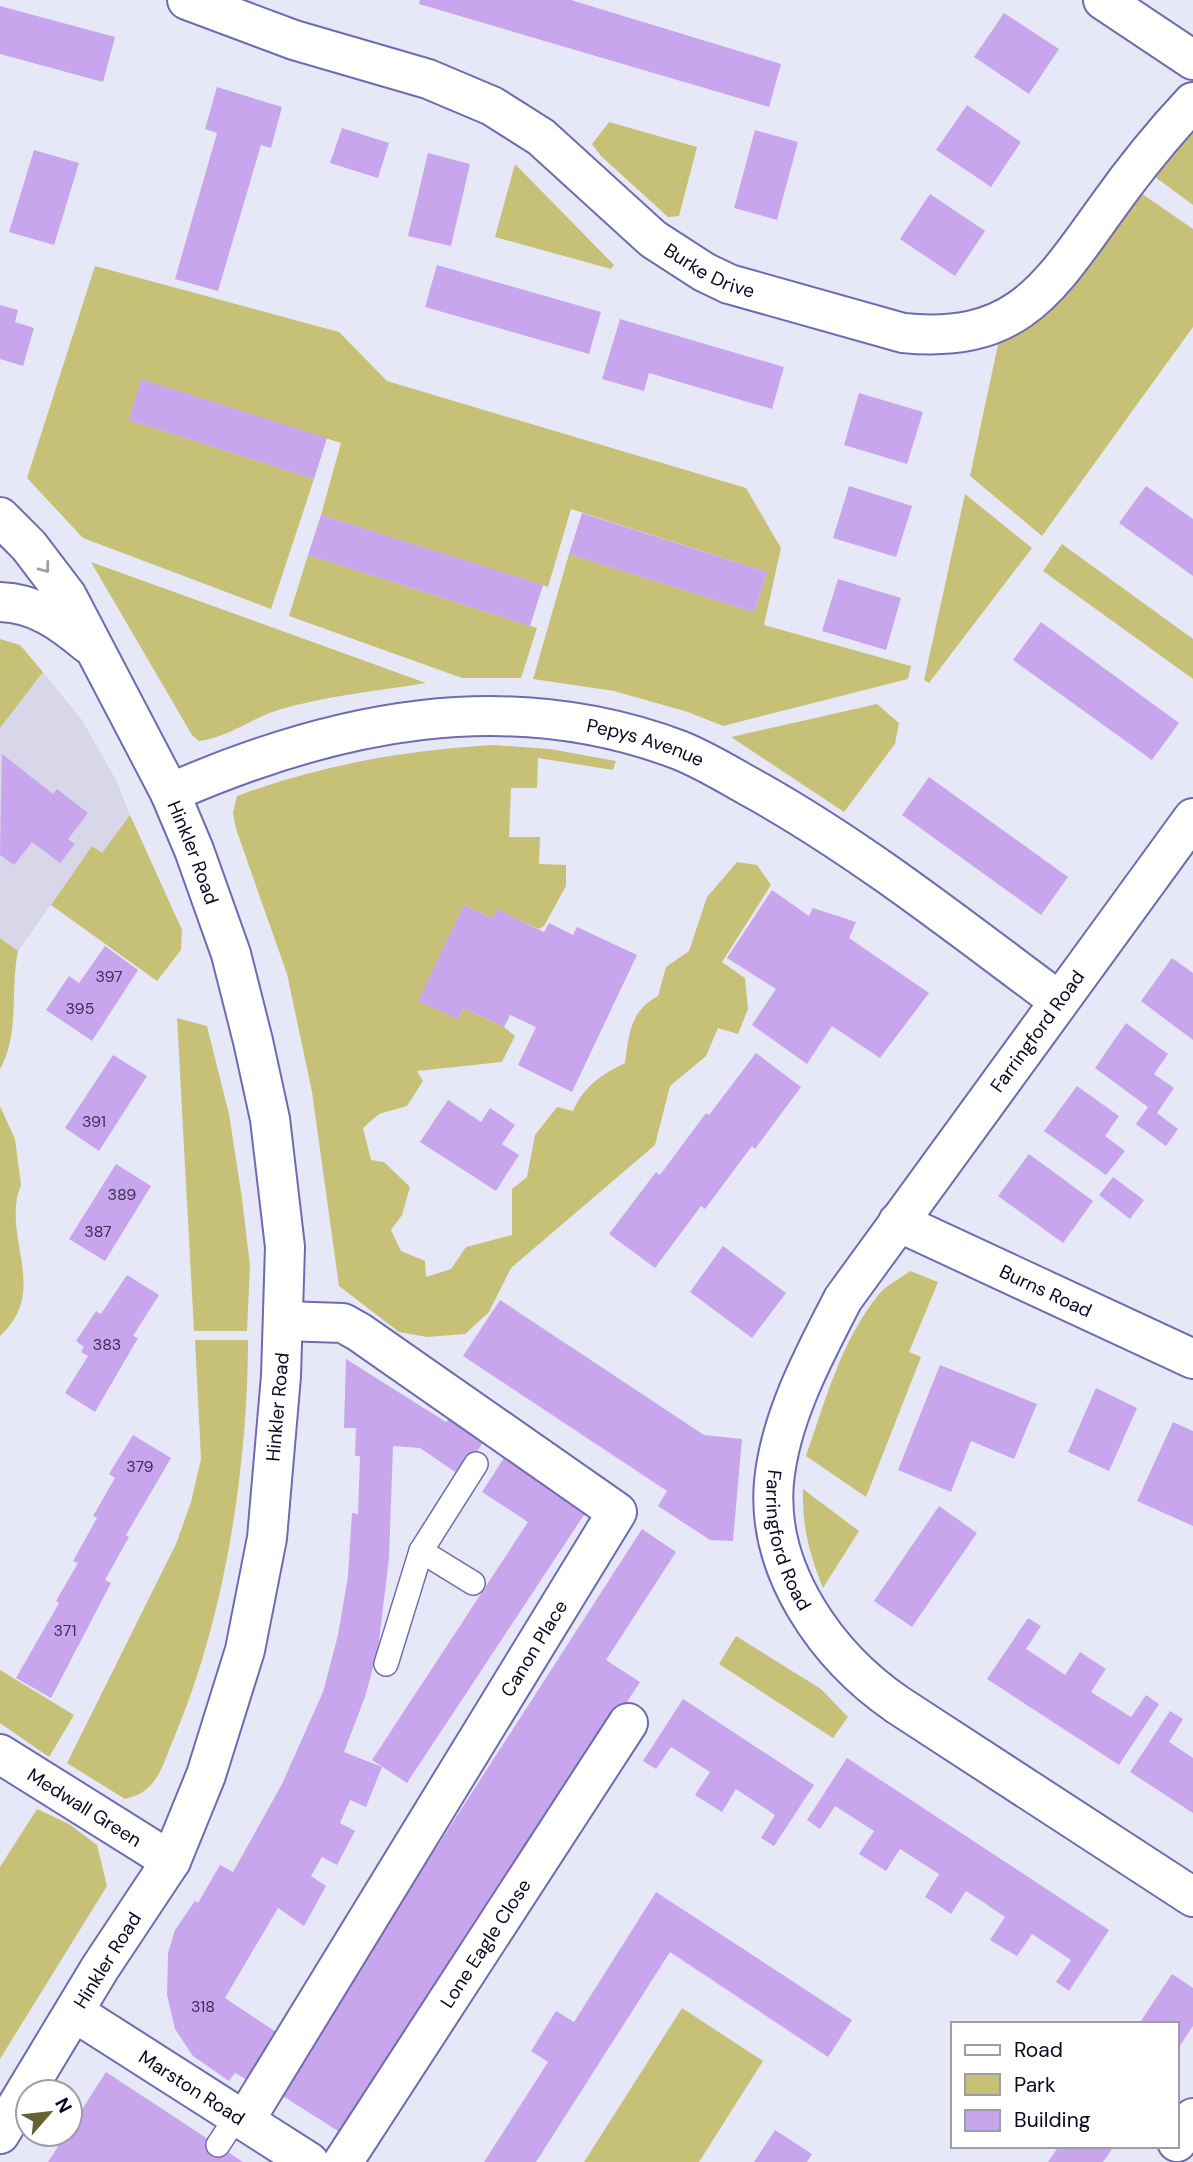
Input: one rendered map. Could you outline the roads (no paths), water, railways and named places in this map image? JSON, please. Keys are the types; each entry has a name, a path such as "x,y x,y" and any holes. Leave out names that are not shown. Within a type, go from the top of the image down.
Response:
{"street":[{"name":"Burke Drive","path":"187,0 294,40 463,91 516,119 541,137 653,239 704,272 763,294 916,334 956,333 982,328 1026,307 1057,277 1138,164 1193,102"},
{"path":"1103,0 1193,60"},
{"name":"Hinkler Road","path":"0,517 29,546 67,596 170,793 194,850 231,954 270,1119 285,1247 283,1321 267,1538 245,1650 206,1775 171,1861 0,2134"},
{"name":"Hinkler Road","path":"0,602 33,608 61,621 94,650"},
{"name":"Pepys Avenue","path":"170,793 277,750 376,727 474,714 519,715 603,727 682,751 779,804 848,848 1059,1001"},
{"name":"Farringford Road","path":"1193,818 843,1299 805,1377 779,1452 774,1483 782,1549 792,1578 826,1639 868,1684 1193,1897"},
{"name":"Burns Road","path":"898,1222 1193,1359"},
{"name":"Canon Place","path":"233,2127 617,1512 485,1450 343,1324 283,1321"},
{"name":"Lone Eagle Close","path":"343,2162 628,1723"},
{"name":"Medwall Green","path":"0,1754 171,1861"},
{"name":"Marston Road","path":"74,2012 233,2127 309,2162"},
{"path":"1179,2139 1193,2118"}],"lane":[{"path":"386,1664 421,1551 485,1450"},
{"path":"421,1551 473,1583"}]}
